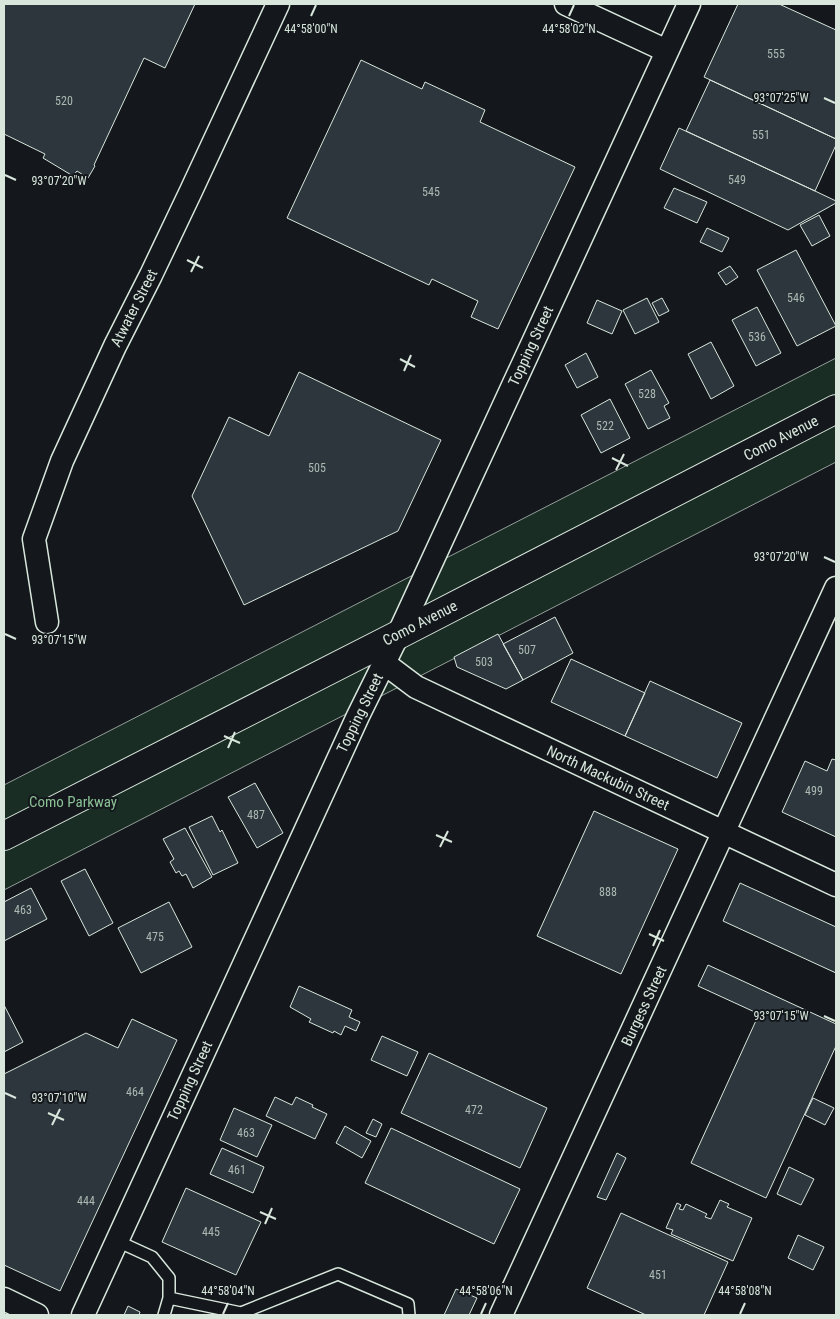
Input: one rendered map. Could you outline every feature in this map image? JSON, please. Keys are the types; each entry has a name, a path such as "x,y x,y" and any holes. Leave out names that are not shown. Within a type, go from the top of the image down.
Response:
{"main road":[{"name":"Como Avenue","path":"4,836 836,410"}],"street":[{"name":"Atwater Street","path":"47,622 34,539 62,461 278,4"},
{"path":"566,4 668,51"},
{"name":"Topping Street","path":"83,1315 342,751 398,635 689,4"},
{"name":"Burgess Street","path":"501,1315 836,588"},
{"name":"North Mackubin Street","path":"384,663 416,686 836,885"},
{"path":"4,1299 37,1315"}],"lane":[{"path":"117,1240 152,1257 169,1278 169,1298 164,1315"},
{"path":"169,1298 241,1312 338,1274 408,1304 409,1315"}],"green space":[{"name":"Como Parkway","path":"836,358 836,462 4,890 4,785"}],"building":[{"path":"4,4 195,4 165,68 144,58 88,178 77,171 73,176 43,158 45,154 4,134"},
{"path":"738,4 779,4 836,30 836,139 704,77"},
{"path":"361,60 422,89 425,82 485,110 480,122 575,167 498,329 471,317 478,301 432,279 429,285 287,218"},
{"path":"710,80 836,139 836,145 815,191 686,131"},
{"path":"679,128 836,201 836,203 788,230 660,169"},
{"path":"674,188 707,202 697,223 664,208"},
{"path":"819,215 830,236 812,246 800,225"},
{"path":"707,228 729,238 722,252 700,242"},
{"path":"796,250 836,326 797,346 757,270"},
{"path":"730,266 738,277 726,285 718,273"},
{"path":"647,298 659,322 635,334 623,310"},
{"path":"662,298 669,311 659,316 652,303"},
{"path":"597,300 622,311 612,334 587,323"},
{"path":"757,307 781,353 756,366 732,320"},
{"path":"711,342 734,386 711,399 688,354"},
{"path":"586,353 598,377 577,388 565,365"},
{"path":"651,370 669,403 664,406 670,418 648,429 625,384"},
{"path":"299,372 441,440 398,531 244,605 192,496 229,417 269,436"},
{"path":"610,399 630,438 601,453 581,415"},
{"path":"555,617 573,653 523,680 503,644"},
{"path":"498,634 523,680 506,689 457,667 454,657"},
{"path":"571,659 645,693 625,736 551,702"},
{"path":"650,681 742,723 717,778 625,736"},
{"path":"832,759 836,760 836,837 782,812 805,761 827,771"},
{"path":"255,783 283,833 257,848 228,797"},
{"path":"594,811 678,849 621,974 537,936"},
{"path":"212,816 220,832 222,830 238,863 213,875 189,827"},
{"path":"185,828 212,877 193,888 186,874 182,876 179,871 176,873 170,862 174,859 163,839"},
{"path":"85,869 113,923 89,936 61,881"},
{"path":"740,883 836,927 836,973 723,921"},
{"path":"31,888 47,919 4,941 4,902"},
{"path":"169,902 192,947 141,973 118,928"},
{"path":"708,965 836,1024 836,1046 766,1198 691,1163 759,1014 698,986"},
{"path":"299,986 352,1010 349,1017 360,1022 356,1031 345,1026 341,1035 334,1031 333,1033 309,1022 311,1019 290,1007"},
{"path":"4,1005 23,1042 4,1052"},
{"path":"132,1019 177,1040 60,1291 4,1265 4,1074 86,1033 118,1048"},
{"path":"382,1036 418,1052 407,1076 371,1060"},
{"path":"429,1053 547,1108 520,1168 401,1113"},
{"path":"275,1097 292,1105 296,1097 327,1114 315,1139 266,1116"},
{"path":"813,1098 834,1108 825,1125 805,1115"},
{"path":"234,1108 272,1125 257,1157 220,1140"},
{"path":"373,1119 382,1124 376,1137 366,1133"},
{"path":"345,1126 371,1141 362,1158 336,1143"},
{"path":"391,1128 520,1189 494,1244 365,1183"},
{"path":"222,1148 264,1167 253,1193 210,1174"},
{"path":"617,1153 626,1158 606,1200 597,1197"},
{"path":"789,1167 814,1179 801,1205 777,1194"},
{"path":"186,1188 261,1222 236,1275 162,1242"},
{"path":"720,1200 729,1204 727,1207 752,1218 733,1261 671,1234 673,1230 666,1228 677,1203 681,1205 679,1209 683,1210 686,1204 707,1214 705,1217 711,1219"},
{"path":"621,1213 728,1262 704,1315 646,1315 587,1288"},
{"path":"798,1235 824,1247 813,1270 788,1258"},
{"path":"456,1289 477,1298 469,1315 444,1315"},
{"path":"128,1306 140,1312 139,1315 124,1315"}]}
